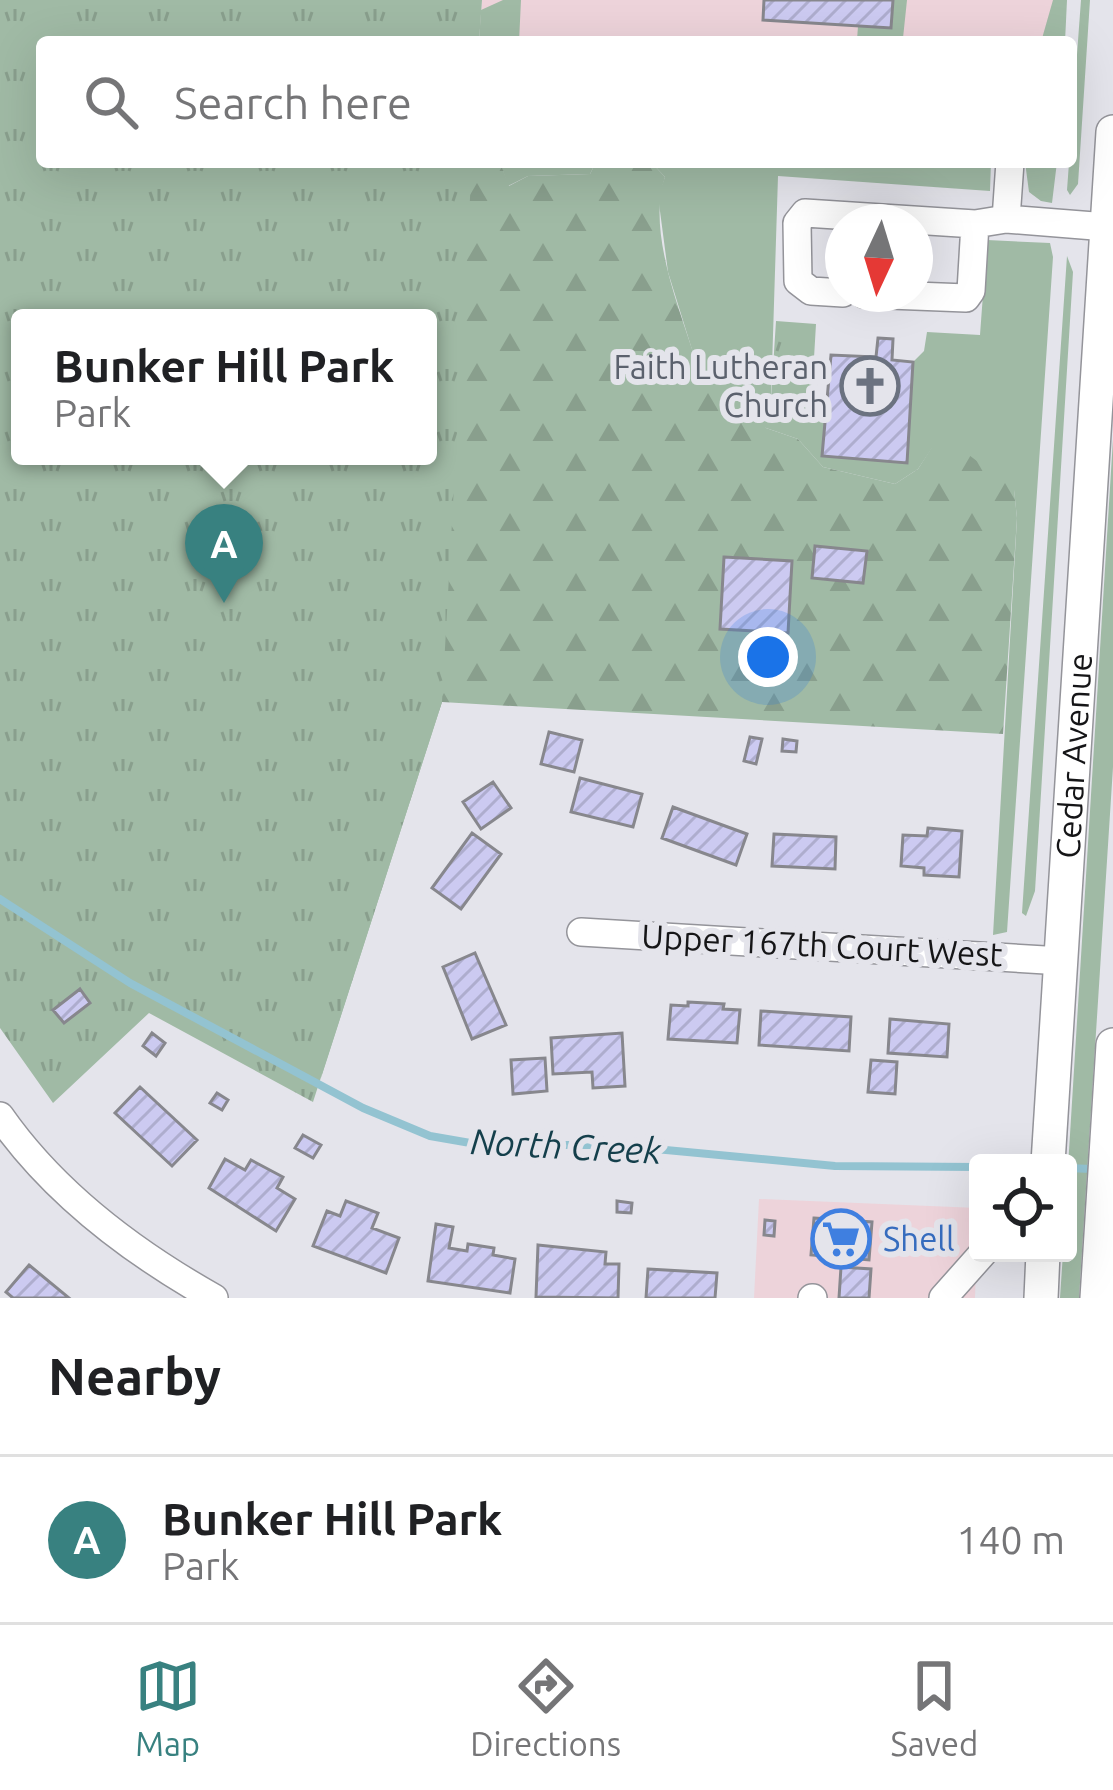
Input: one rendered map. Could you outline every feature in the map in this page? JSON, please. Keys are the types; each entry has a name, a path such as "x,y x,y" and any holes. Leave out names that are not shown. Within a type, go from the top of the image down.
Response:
{"main road":[{"name":"Cedar Avenue","path":"1049,1154 1113,132"},
{"path":"1096,1298 1113,1045"},
{"path":"1041,1298 1043,1262"}],"street":[{"path":"1006,219 1010,168"},
{"path":"825,214 805,213 797,223 797,281 811,291 825,292"},
{"path":"933,221 975,224 1006,219 1107,227"},
{"path":"933,297 966,298 971,291 975,224"},
{"name":"Upper 167th Court West","path":"581,932 1062,961"},
{"path":"0,1116 82,1205 160,1267 214,1298"},
{"path":"943,1298 975,1262"}],"shaded area":[{"path":"482,0 1060,0 1057,36 479,36"},
{"path":"759,1199 969,1208 969,1262 976,1262 975,1298 754,1298"}],"green space":[{"path":"0,0 482,0 479,36 36,36 36,168 472,168 442,702 313,1102 149,1013 53,1103 0,1028"},
{"path":"503,0 521,0 519,36 479,36 481,10"},
{"path":"893,0 907,0 903,36 857,36 858,26 890,28"},
{"path":"1053,0 1067,0 1065,36 1043,36"},
{"path":"1081,0 1090,0 1078,184 1070,195 1069,168 1077,168"},
{"path":"275,168 502,168 509,186 528,176 590,174 593,168 657,168 665,177 660,198 662,243 694,355 714,357 762,416 766,428 798,439 823,467 895,484 918,469 932,447 957,446 1014,489 1017,518 1003,734 442,702 321,1078 426,465 437,465 437,309 251,309"},
{"path":"502,168 593,168 590,174 528,176 508,186"},
{"path":"657,168 991,168 990,191 778,176 771,399 778,407 826,411 823,456 907,462 913,362 924,351 927,332 980,335 987,240 1050,243 1053,257 1007,932 993,935 1017,518 1014,490 932,448 918,469 895,484 823,467 798,439 766,428 694,356 668,272 658,196 665,177"},
{"path":"1026,168 1056,168 1052,203 1029,192"},
{"path":"1067,256 1073,272 1035,891 1026,916 1022,913"},
{"path":"776,321 816,324 811,409 778,407 771,399"},
{"path":"1113,439 1113,767 1079,1298 1060,1298 1062,1262 1077,1262 1077,1154 1069,1154"}],"building":[{"path":"764,0 893,0 891,28 763,20"},
{"name":"Faith Lutheran Church","path":"878,338 893,339 892,360 913,362 907,463 822,456 831,355 876,357"},
{"path":"815,546 867,551 863,583 812,578"},
{"path":"724,557 792,561 788,633 720,629"},
{"path":"549,732 582,740 574,772 541,764"},
{"path":"750,737 762,739 756,764 744,761"},
{"path":"783,739 797,741 796,752 782,751"},
{"path":"580,778 642,794 633,827 571,812"},
{"path":"493,782 511,808 481,829 463,802"},
{"path":"673,807 747,834 736,865 662,838"},
{"path":"928,828 962,831 959,877 924,875 924,868 901,866 903,835 927,836"},
{"path":"472,833 501,854 461,909 432,888"},
{"path":"774,834 836,837 835,869 772,866"},
{"path":"475,953 506,1025 472,1039 443,967"},
{"path":"80,989 90,1003 64,1023 53,1010"},
{"path":"688,1002 740,1010 737,1043 668,1039 671,1005 688,1006"},
{"path":"761,1011 851,1017 849,1051 759,1045"},
{"path":"890,1019 949,1024 947,1057 888,1053"},
{"path":"152,1033 165,1043 156,1056 143,1046"},
{"path":"622,1033 625,1086 593,1088 592,1072 553,1074 551,1038"},
{"path":"545,1058 547,1091 513,1094 511,1060"},
{"path":"871,1060 897,1062 895,1094 868,1092"},
{"path":"140,1087 197,1140 172,1166 115,1113"},
{"path":"217,1093 228,1100 222,1110 210,1103"},
{"path":"303,1135 321,1145 313,1158 295,1148"},
{"path":"225,1159 245,1170 251,1160 283,1177 277,1188 295,1199 276,1231 209,1188"},
{"path":"346,1201 378,1213 372,1228 399,1238 386,1273 313,1246 327,1211 340,1216"},
{"path":"617,1201 632,1203 631,1213 617,1212"},
{"name":"Shell","path":"814,1218 872,1222 869,1260 811,1255"},
{"path":"765,1220 775,1221 774,1236 764,1235"},
{"path":"436,1224 453,1227 449,1248 467,1251 468,1244 494,1248 493,1255 515,1259 510,1293 428,1281"},
{"path":"538,1245 606,1252 605,1264 619,1264 618,1298 536,1297"},
{"path":"29,1265 69,1298 13,1298 6,1292"},
{"name":"Shell","path":"841,1267 871,1269 869,1298 839,1298"},
{"path":"648,1269 717,1273 715,1298 646,1298"}],"waterway":[{"name":"North Creek","path":"0,899 130,983 363,1108 430,1136 511,1150 613,1145 835,1166 969,1167"},
{"name":"North Creek","path":"1077,1168 1091,1169"}],"place":[{"name":"Faith Lutheran Church","path":"870,386"},
{"name":"Bunker Hill Park","path":"224,603"},
{"name":"Shell","path":"841,1239"}]}
